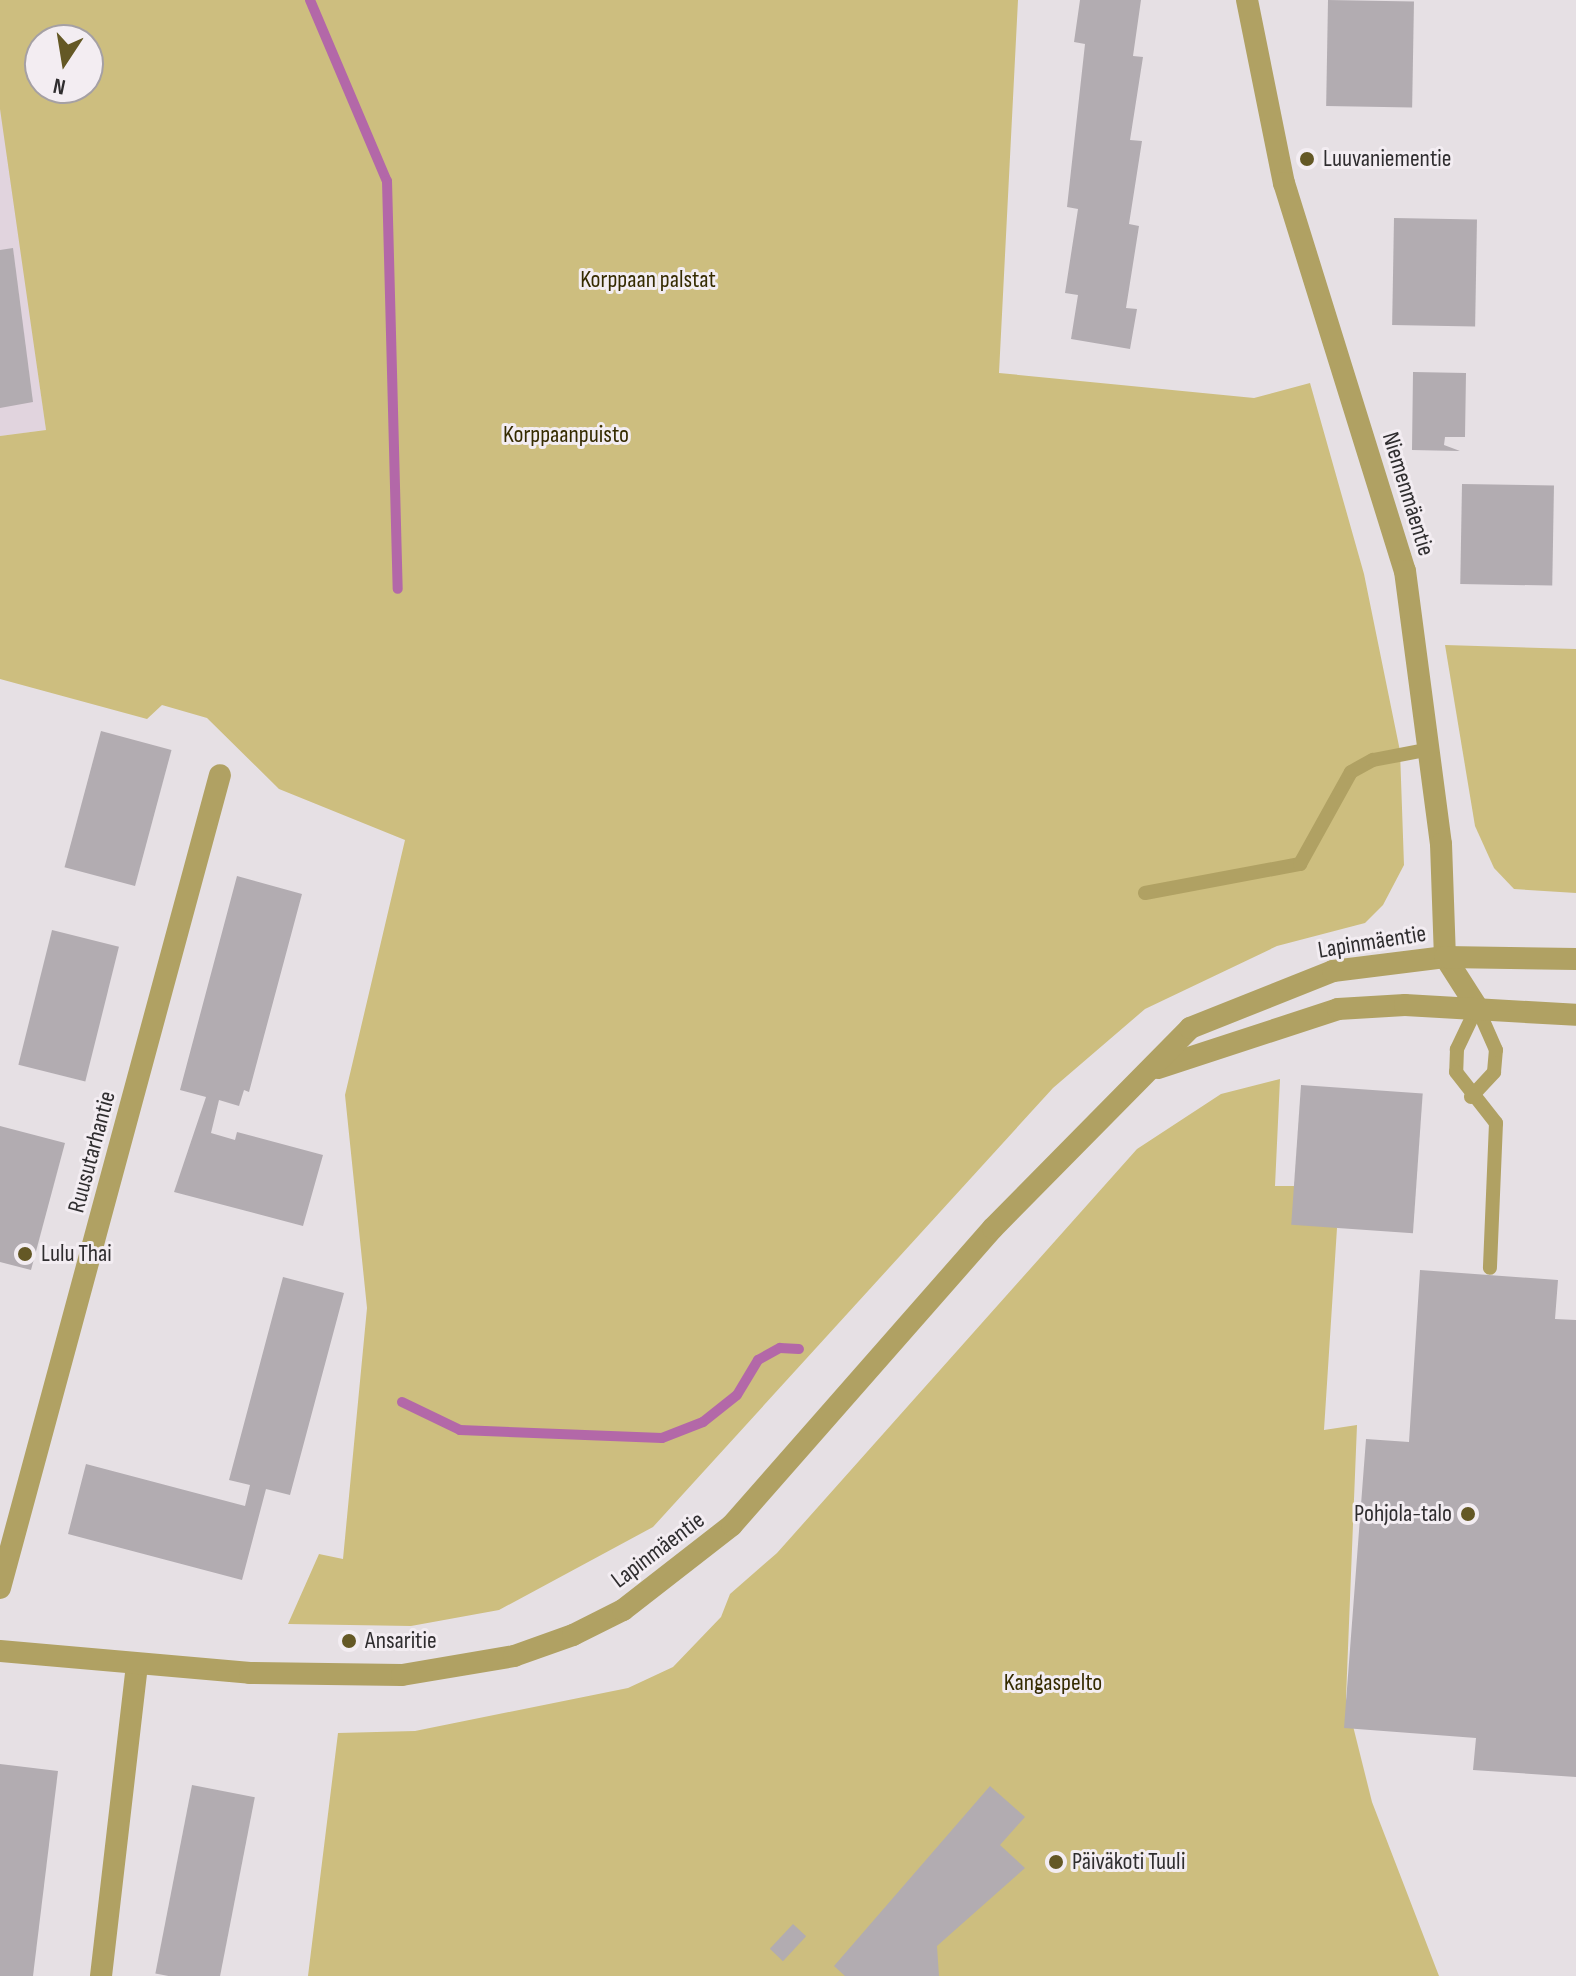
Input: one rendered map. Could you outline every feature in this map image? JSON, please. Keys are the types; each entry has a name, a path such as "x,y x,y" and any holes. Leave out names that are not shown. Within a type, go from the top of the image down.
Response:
{"street":[{"name":"Niemenmäentie","path":"1247,0 1284,183 1405,571 1430,749 1445,957 1477,1007"},
{"name":"Ruusutarhantie","path":"0,1588 220,775"},
{"name":"Lapinmäentie","path":"0,1651 137,1664 402,1675 514,1656 623,1610 732,1525 993,1228 1157,1068 1190,1028 1258,996 1333,971 1445,957 1576,959"},
{"name":"Lapinmäentie","path":"1157,1068 1338,1009 1477,1007 1576,1015"},
{"path":"101,1976 137,1664"}],"lane":[{"path":"1145,893 1300,864 1351,772 1373,760 1430,749"},
{"path":"1471,1097 1494,1072 1496,1050 1477,1007"},
{"path":"1477,1007 1457,1049 1456,1072 1471,1097 1496,1123 1490,1268"}],"shaded area":[{"path":"0,87 46,430 0,436"}],"green space":[{"name":"Korppaanpuisto","path":"0,0 1018,0 999,373 1254,398 1310,383 1364,574 1400,751 1404,865 1383,905 1365,923 1277,946 1145,1009 1053,1088 653,1527 499,1610 411,1626 288,1624 319,1554 343,1559 367,1308 345,1095 405,840 279,789 207,718 162,705 147,719 0,679 0,436 46,430 0,109"},
{"path":"1445,645 1576,649 1576,893 1514,889 1494,868 1475,826"},
{"name":"Kangaspelto","path":"1280,1079 1275,1186 1294,1186 1337,1228 1324,1430 1357,1425 1346,1698 1372,1802 1439,1976 308,1976 338,1733 415,1731 628,1688 673,1667 721,1617 730,1594 777,1553 1137,1149 1221,1094"}],"building":[{"path":"1080,0 1141,0 1133,56 1143,57 1130,140 1142,141 1129,224 1139,226 1126,308 1137,309 1130,349 1071,339 1078,295 1065,293 1078,209 1067,207 1085,44 1074,42"},
{"path":"1328,0 1414,2 1412,107 1326,106"},
{"path":"1394,218 1477,219 1475,326 1392,325"},
{"path":"13,248 33,402 0,408 0,250"},
{"path":"1413,372 1466,373 1465,437 1445,437 1444,445 1460,451 1412,450"},
{"path":"1462,484 1554,486 1552,586 1460,584"},
{"path":"101,731 172,750 135,886 65,867"},
{"path":"237,876 302,894 249,1092 244,1090 239,1106 219,1100 211,1133 235,1140 237,1132 323,1155 303,1226 174,1192 206,1097 180,1090"},
{"path":"52,930 119,947 85,1082 18,1065"},
{"path":"1301,1085 1423,1094 1413,1233 1291,1225"},
{"path":"0,1126 65,1143 31,1270 0,1262"},
{"name":"Pohjola-talo","path":"1420,1270 1558,1280 1555,1319 1576,1320 1576,1777 1473,1770 1476,1738 1344,1728 1366,1439 1409,1442"},
{"path":"283,1277 344,1293 290,1495 266,1489 242,1580 68,1534 86,1464 245,1506 250,1485 229,1480"},
{"path":"0,1764 58,1771 33,1976 0,1976"},
{"path":"192,1785 255,1797 220,1976 155,1973"},
{"path":"990,1786 1025,1817 1000,1845 1025,1868 937,1946 939,1976 845,1976 834,1966"},
{"path":"793,1924 806,1936 783,1961 770,1949"}],"waterway":[{"path":"310,0 387,181 398,589"},
{"path":"402,1402 460,1430 662,1438 703,1422 737,1395 758,1360 780,1348 799,1349"}],"place":[{"name":"Luuvaniementie","path":"1307,159"},
{"name":"Lulu Thai","path":"25,1254"},
{"name":"Pohjola-talo","path":"1468,1514"},
{"name":"Ansaritie","path":"349,1641"},
{"name":"Päiväkoti Tuuli","path":"1056,1862"}],"park label":[{"name":"Korppaan palstat","path":"648,280"}]}
